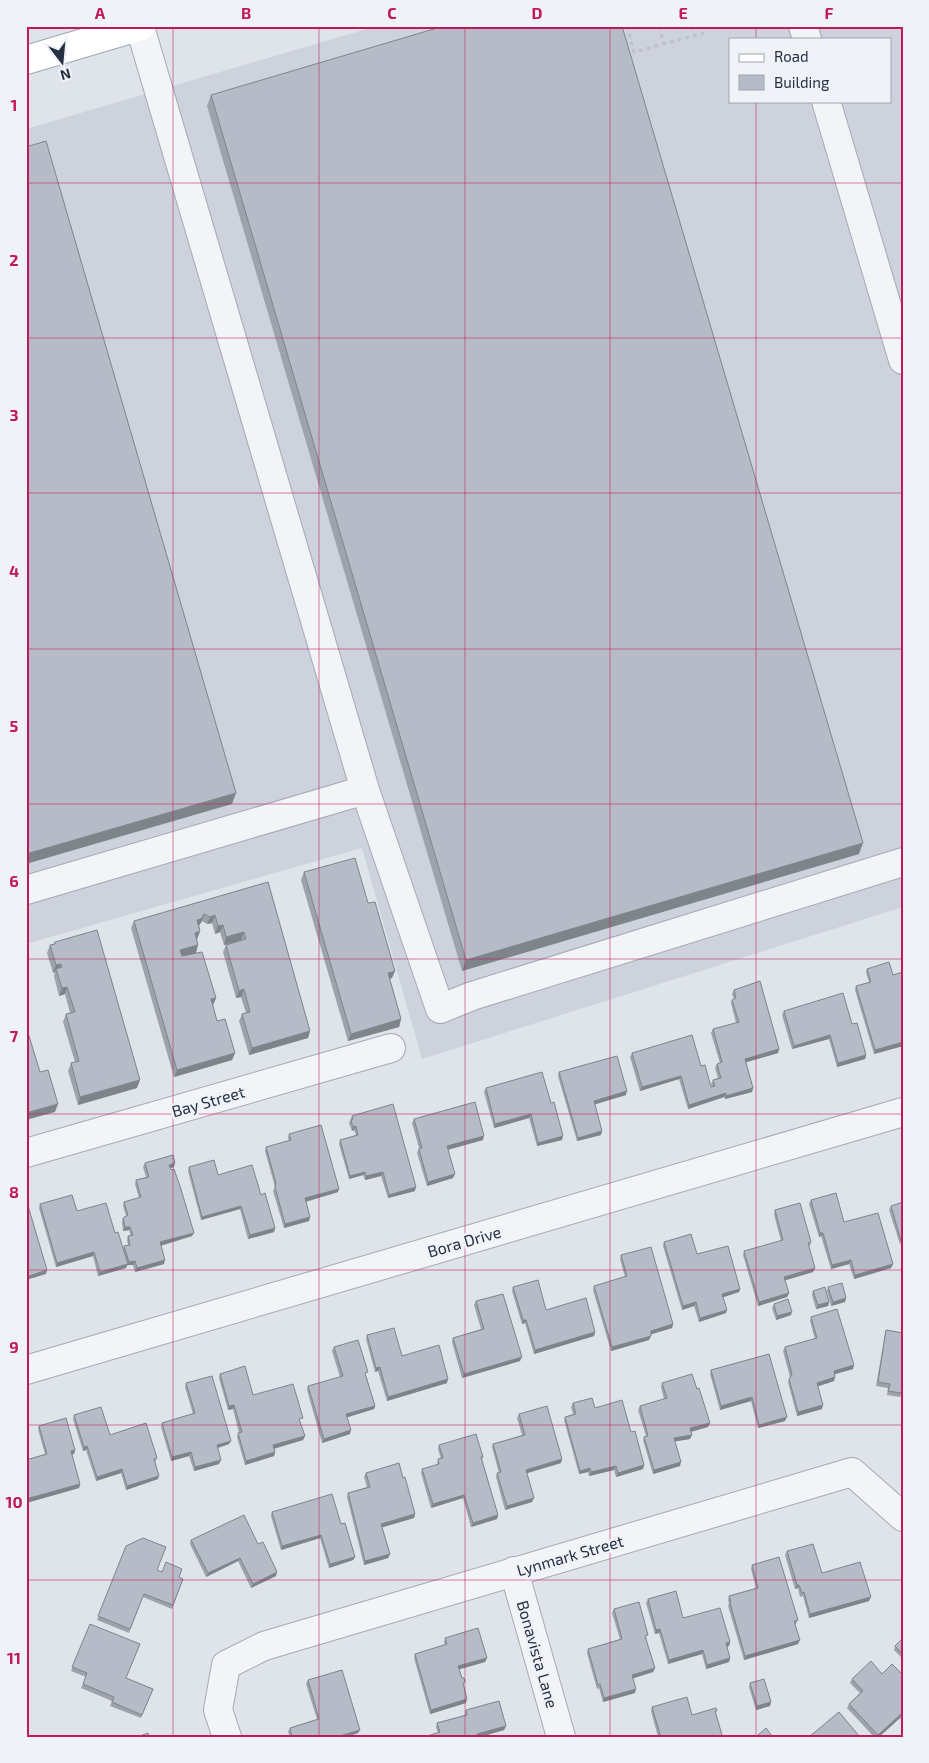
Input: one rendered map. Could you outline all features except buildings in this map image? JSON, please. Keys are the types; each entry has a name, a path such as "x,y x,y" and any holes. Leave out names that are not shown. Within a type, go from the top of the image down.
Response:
{"main road":[{"path":"26,60 141,26"}],"street":[{"path":"141,26 364,790 440,1009 482,994 903,862"},
{"path":"803,26 807,38"},
{"path":"826,102 903,360"},
{"path":"26,890 364,790"},
{"name":"Bay Street","path":"26,1153 390,1048"},
{"name":"Bora Drive","path":"26,1370 903,1112"},
{"name":"Lynmark Street","path":"227,1737 218,1710 226,1665 264,1646 852,1472 903,1517"},
{"name":"Bonavista Lane","path":"514,1571 561,1737"}],"path":[{"path":"627,26 634,52 704,33"},
{"path":"658,26 664,44"},
{"path":"692,26 694,36"}],"shaded area":[{"path":"377,26 903,26 903,907 422,1059 362,848 26,944 26,129"}]}
